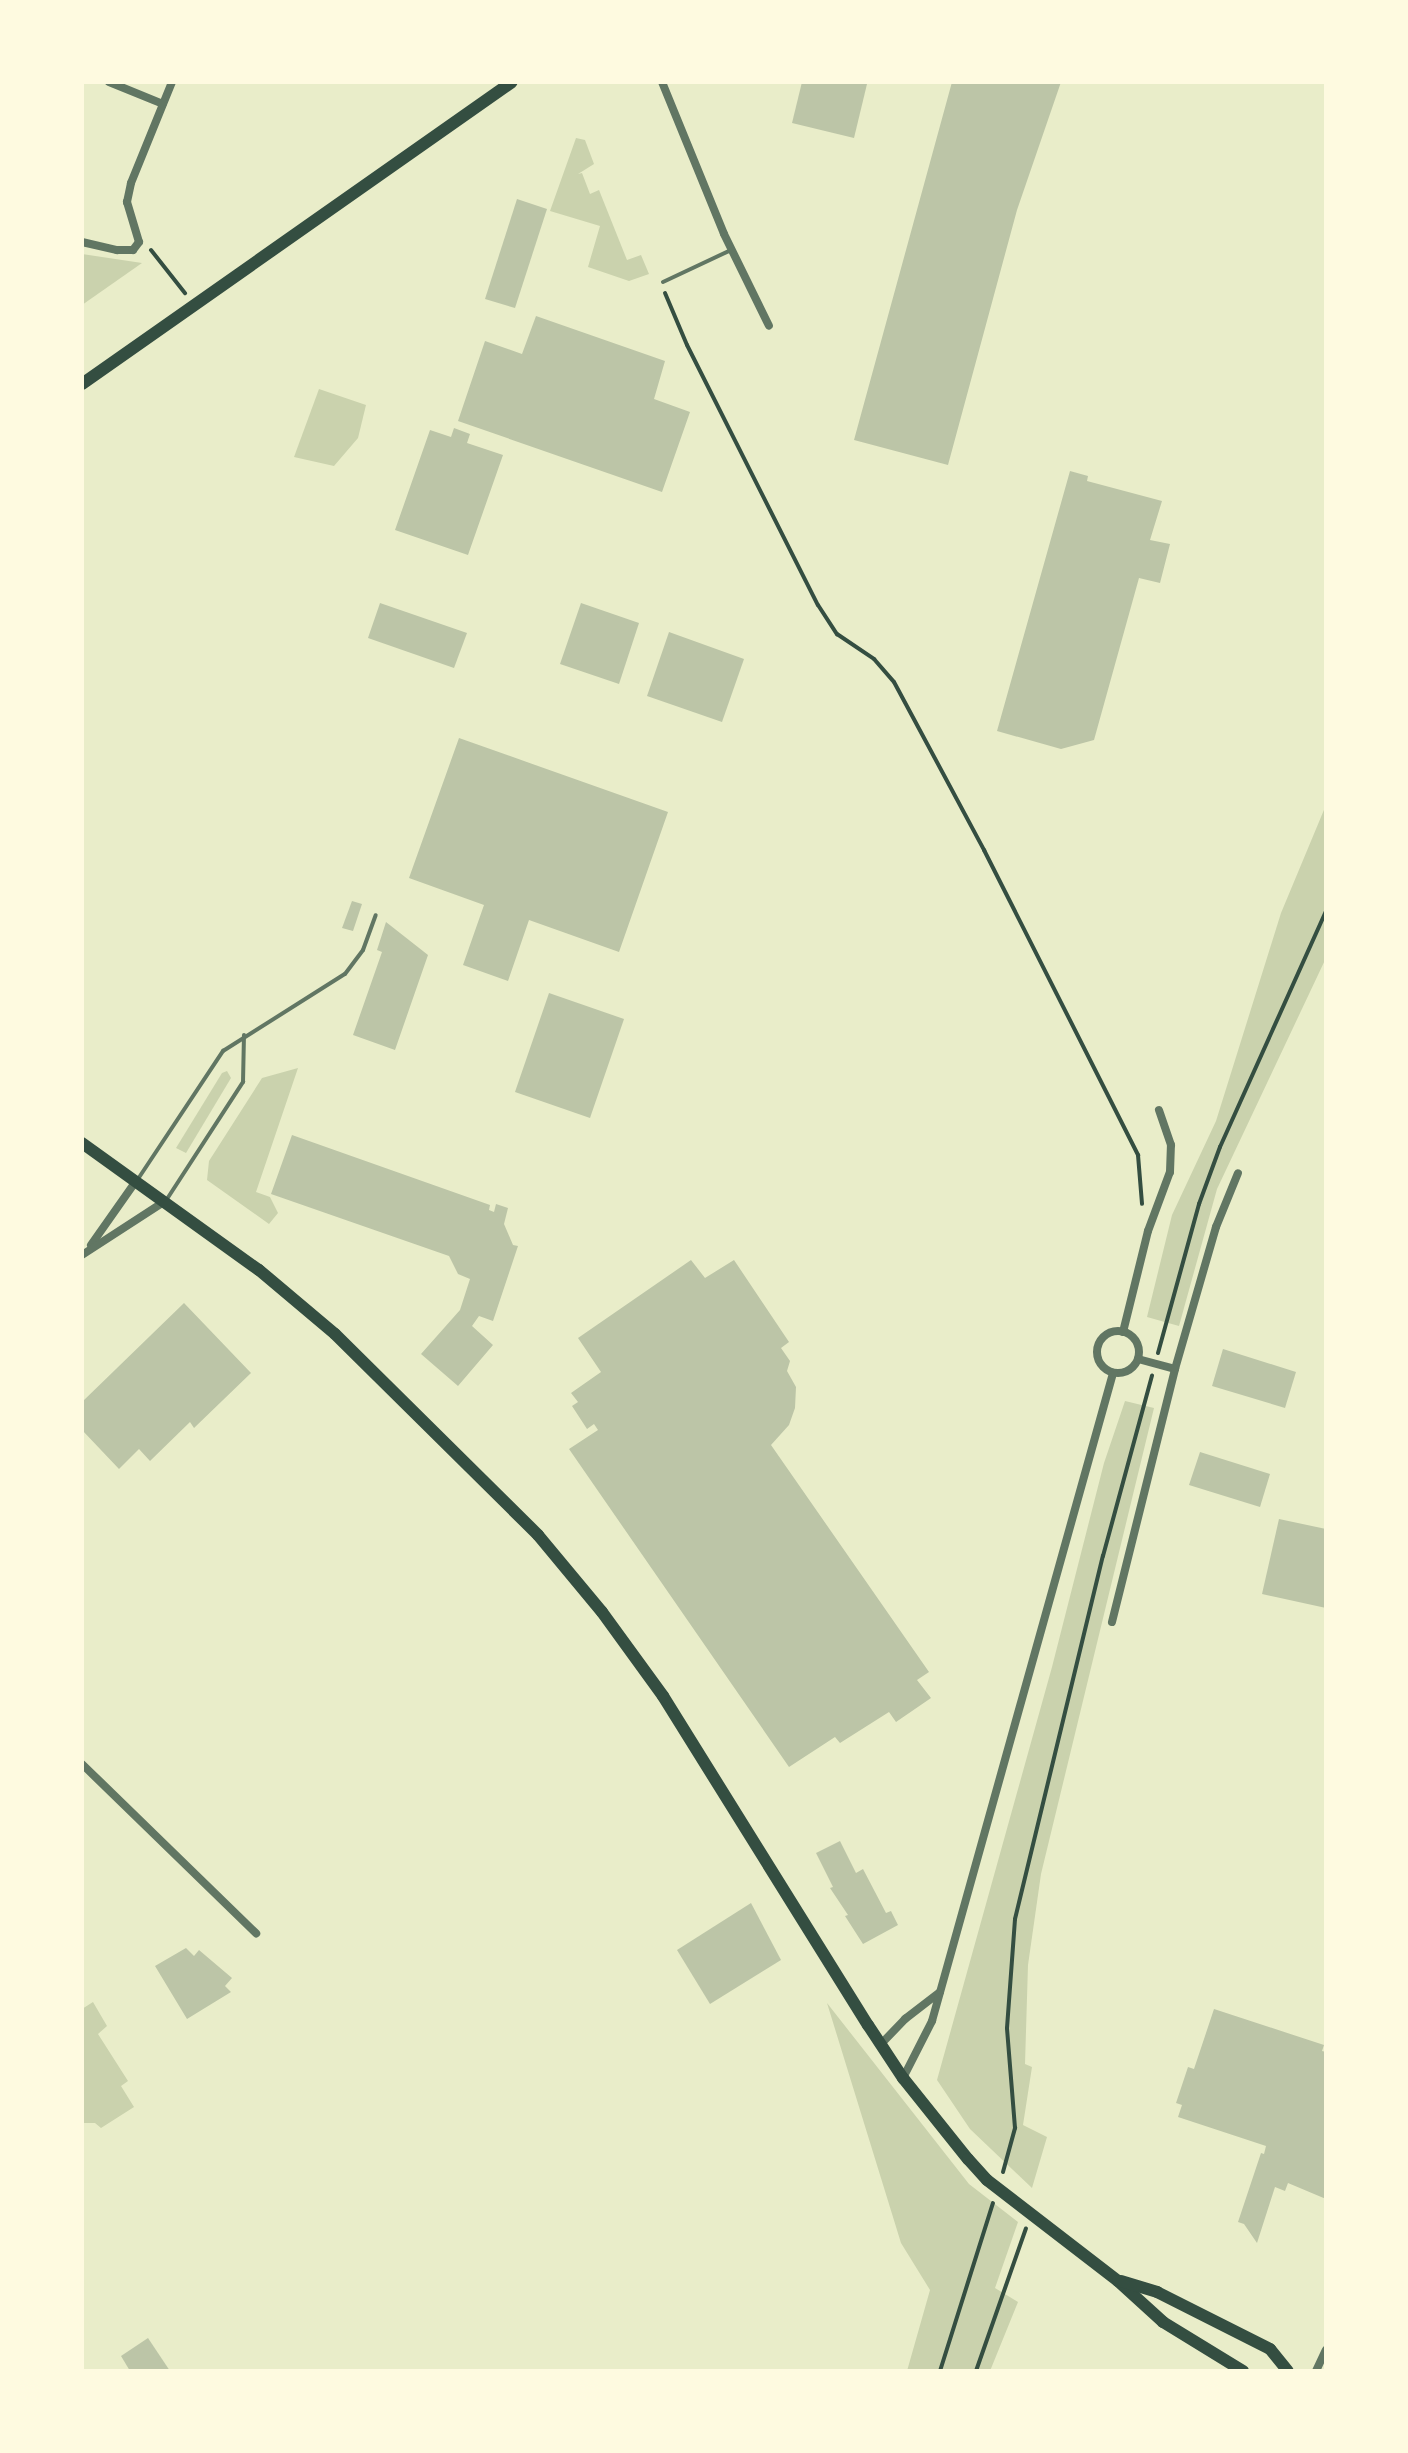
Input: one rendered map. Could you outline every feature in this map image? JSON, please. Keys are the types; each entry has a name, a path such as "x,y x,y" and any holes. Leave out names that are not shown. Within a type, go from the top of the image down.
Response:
{"main road":[{"path":"82,384 512,82"},
{"path":"82,1143 259,1270 335,1334 538,1535 602,1612 663,1696 783,1892 903,2078 987,2180 1118,2281 1163,2322 1243,2371"},
{"path":"1118,2281 1157,2292 1270,2349 1288,2371"}],"street":[{"path":"109,82 163,104"},
{"path":"82,242 117,250 133,250 139,242 127,202 131,183 172,82"},
{"path":"662,82 731,250 769,326"},
{"path":"1123,1332 1148,1231 1170,1172 1171,1145 1159,1110"},
{"path":"1112,1622 1175,1369 1216,1227 1238,1173"},
{"path":"84,1253 136,1181"},
{"path":"84,1253 166,1201"},
{"path":"1123,1332 1136,1342 1138,1359 1125,1372 1113,1373 1101,1365 1097,1346 1105,1335 1123,1332"},
{"path":"1138,1359 1175,1369"},
{"path":"903,2078 932,2021 941,1992 1113,1373"},
{"path":"82,1764 256,1933"},
{"path":"881,2044 905,2019 941,1992"},
{"path":"1316,2371 1326,2350"}],"lane":[{"path":"663,282 731,250"},
{"path":"136,1181 223,1051 292,1004 324,990 345,974 363,950 376,915"},
{"path":"166,1201 243,1082 244,1035"}],"path":[{"path":"139,242 157,253 192,304"},
{"path":"663,282 666,298 687,345 818,605 837,634 874,659 894,682 984,850 1138,1155 1148,1231"},
{"path":"1167,1322 1199,1204 1220,1147 1326,911"},
{"path":"1014,2137 1007,2028 1015,1919 1143,1405"},
{"path":"976,2371 1031,2215"},
{"path":"940,2371 977,2252"}],"green space":[{"path":"576,138 585,140 594,164 578,174 582,173 590,194 599,190 627,260 641,255 649,274 629,281 588,267 600,226 550,211"},
{"path":"82,254 142,263 82,305"},
{"path":"319,389 366,405 358,438 334,466 294,457"},
{"path":"1326,805 1326,958 1217,1189 1179,1326 1147,1317 1172,1215 1216,1121 1281,913"},
{"path":"298,1068 256,1192 270,1197 278,1213 269,1224 207,1180 209,1161 262,1078"},
{"path":"227,1071 231,1078 186,1153 176,1148 222,1073"},
{"path":"1125,1401 1154,1408 1041,1874 1028,1965 1025,2064 1032,2067 1023,2125 1047,2137 1032,2188 970,2129 937,2080 1052,1667 1104,1463"},
{"path":"93,2002 107,2026 98,2034 128,2081 121,2086 134,2107 101,2128 95,2123 82,2123 82,2009"},
{"path":"827,2003 969,2184 1018,2222 995,2288 1018,2302 990,2371 907,2371 930,2290 901,2243"}],"building":[{"path":"802,82 867,84 854,138 792,123"},
{"path":"952,82 1061,82 1017,210 948,465 854,440"},
{"path":"517,199 547,209 515,308 485,299"},
{"path":"536,316 665,361 654,399 690,412 662,492 458,421 485,341 522,354"},
{"path":"454,428 470,434 467,443 503,455 468,555 395,530 430,430 451,437"},
{"path":"1070,471 1088,476 1087,481 1162,501 1150,540 1170,544 1160,583 1139,578 1094,740 1061,749 997,731"},
{"path":"380,603 467,633 454,668 368,638"},
{"path":"581,603 639,623 619,684 560,664"},
{"path":"669,632 744,659 722,722 647,696"},
{"path":"459,738 668,812 619,952 529,920 508,981 463,965 484,905 409,878"},
{"path":"352,901 362,904 353,931 342,928"},
{"path":"386,922 428,955 395,1050 353,1035 382,952 377,950"},
{"path":"549,993 624,1019 590,1118 515,1092"},
{"path":"292,1135 490,1205 489,1210 494,1212 496,1204 508,1208 504,1224 513,1245 518,1246 493,1321 479,1316 472,1326 493,1345 458,1386 421,1354 460,1310 470,1279 458,1274 449,1256 271,1194"},
{"path":"691,1260 705,1278 734,1260 789,1342 781,1348 790,1361 787,1371 796,1387 795,1408 789,1425 771,1445 929,1672 917,1680 931,1698 896,1722 889,1712 840,1743 835,1737 789,1767 569,1449 598,1430 594,1424 587,1429 572,1406 578,1402 571,1393 601,1372 578,1338"},
{"path":"184,1303 251,1373 194,1428 190,1422 150,1461 139,1449 119,1469 82,1430 82,1402"},
{"path":"1223,1349 1296,1372 1285,1408 1212,1386"},
{"path":"1200,1452 1270,1474 1260,1507 1189,1485"},
{"path":"1279,1519 1326,1529 1326,1608 1262,1594"},
{"path":"840,1841 856,1873 863,1869 886,1913 891,1911 898,1925 863,1944 830,1888 833,1887 816,1853"},
{"path":"751,1903 781,1960 710,2004 677,1950"},
{"path":"186,1948 194,1956 199,1950 232,1978 225,1986 231,1992 187,2019 155,1966"},
{"path":"1214,2009 1324,2045 1322,2051 1326,2052 1326,2199 1288,2183 1285,2191 1275,2187 1257,2243 1244,2224 1238,2222 1266,2146 1178,2117 1182,2105 1176,2103 1188,2067 1194,2069"},
{"path":"148,2338 170,2371 130,2371 121,2356"}]}
